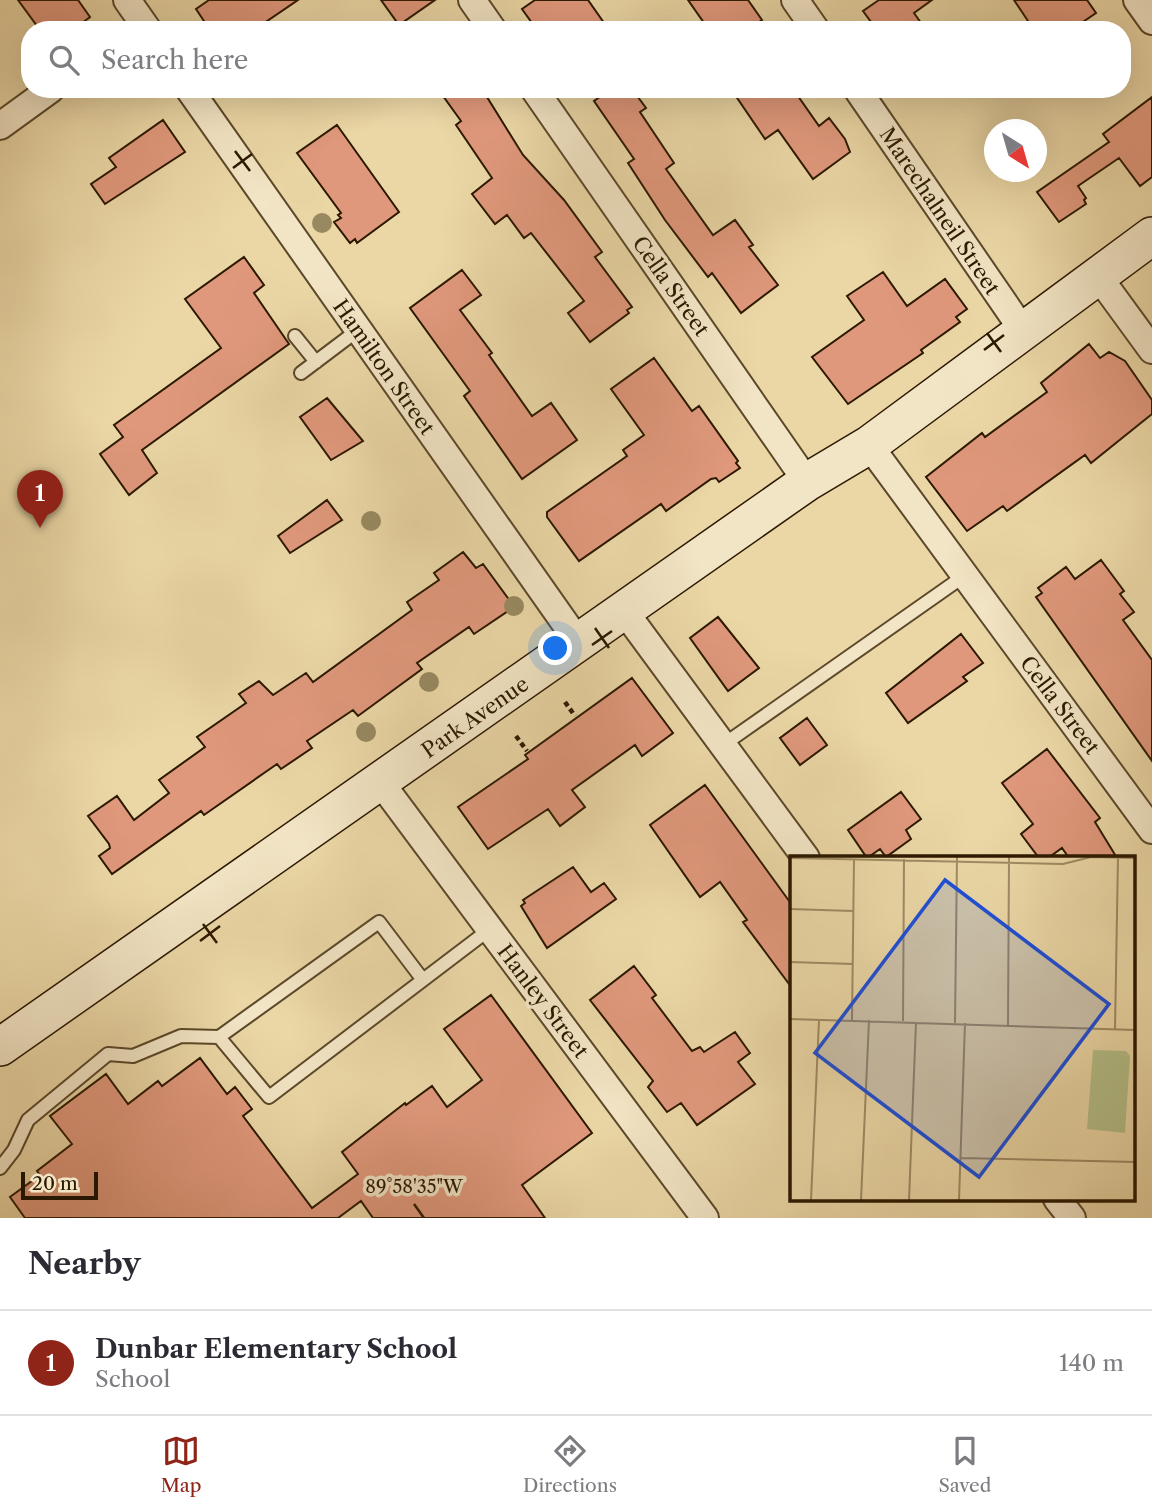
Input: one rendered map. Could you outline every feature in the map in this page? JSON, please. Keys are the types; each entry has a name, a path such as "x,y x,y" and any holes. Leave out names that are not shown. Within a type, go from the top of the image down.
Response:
{"main road":[{"name":"Park Avenue","path":"0,1047 381,783 807,482 869,445 1152,236"}],"street":[{"path":"127,0 138,21"},
{"path":"472,0 487,21"},
{"path":"795,0 810,21"},
{"path":"1137,0 1152,21"},
{"path":"0,126 39,98"},
{"name":"Hamilton Street","path":"195,98 579,643"},
{"name":"Cella Street","path":"540,98 807,482"},
{"name":"Marechalneil Street","path":"863,98 1024,332"},
{"path":"1098,276 1152,349"},
{"name":"Cella Street","path":"869,445 1152,830"},
{"path":"625,612 805,856"},
{"name":"Hanley Street","path":"381,783 705,1218"},
{"path":"1058,1200 1072,1218"}],"lane":[{"path":"301,373 358,330"},
{"path":"295,336 316,362"},
{"path":"723,745 964,576"},
{"path":"0,1168 14,1150 28,1120 108,1054 134,1056 181,1036 219,1037 379,922 423,980"},
{"path":"219,1037 270,1097 490,929"}],"path":[{"path":"565,702 575,716"},
{"path":"516,736 527,751"}],"building":[{"path":"18,0 78,0 90,17 85,21 33,21"},
{"path":"209,0 298,0 267,21 204,21 196,9"},
{"path":"381,0 435,0 405,21 396,21"},
{"path":"535,0 588,0 603,21 531,21 522,9"},
{"path":"688,0 748,0 762,20 760,21 703,21"},
{"path":"879,0 932,0 914,13 920,21 870,21 863,11"},
{"path":"1014,0 1087,0 1096,13 1084,21 1028,21"},
{"path":"1152,97 1152,177 1140,186 1119,158 1078,186 1086,198 1086,204 1059,222 1037,192 1109,142 1103,134"},
{"path":"444,98 488,98 523,155 564,200 602,252 595,257 632,307 627,310 629,313 590,342 568,313 584,301 531,233 524,238 507,215 495,224 472,194 492,178 456,125 461,121"},
{"path":"598,98 639,98 646,108 640,112 674,163 666,169 713,235 735,220 753,245 749,247 778,285 741,313 712,273 708,277 665,220 628,163 634,159 594,101"},
{"path":"737,98 799,98 819,126 829,118 845,139 850,152 813,179 778,130 765,139"},
{"path":"163,120 185,152 105,204 91,184 116,167 109,158"},
{"path":"337,125 399,212 357,243 355,239 350,243 334,222 341,218 338,215 341,213 297,153"},
{"path":"244,257 264,285 254,293 289,344 142,450 157,473 129,495 100,454 123,437 114,425 221,348 185,299"},
{"path":"462,270 481,295 460,310 492,353 489,355 532,416 551,403 577,440 522,479 464,396 470,391 410,308"},
{"path":"883,272 907,306 945,279 967,309 956,317 960,322 921,350 923,353 848,404 812,357 864,320 847,296"},
{"path":"1089,344 1100,358 1109,352 1125,361 1152,400 1152,414 1091,463 1085,455 1007,511 1003,506 967,531 926,477 982,433 985,437 1047,392 1041,383"},
{"path":"654,358 692,411 699,406 738,461 736,463 740,468 719,482 716,478 711,479 666,511 661,504 579,561 547,517 547,512 627,456 623,450 644,435 611,389"},
{"path":"327,398 363,441 331,460 300,417"},
{"path":"327,500 342,520 290,553 278,536"},
{"path":"463,552 476,568 483,564 510,601 507,603 511,609 474,634 469,627 417,663 422,669 358,716 353,710 307,741 312,748 281,769 277,764 204,815 201,811 112,874 99,856 110,848 109,844 88,816 117,796 134,820 169,793 159,780 205,747 197,737 246,703 239,694 259,681 273,695 306,673 313,682 412,610 407,602 439,580 434,573"},
{"path":"1101,560 1124,591 1120,594 1134,612 1123,620 1152,660 1152,761 1036,597 1042,593 1038,588 1066,567 1075,579"},
{"path":"718,617 759,668 728,691 690,638"},
{"path":"961,634 983,663 963,677 967,681 908,723 886,693"},
{"path":"632,678 673,733 642,756 635,745 572,790 585,807 560,826 548,809 488,849 458,807 528,759 525,755"},
{"path":"807,718 827,745 800,765 780,738"},
{"path":"1047,749 1100,818 1095,822 1116,856 1068,856 1062,848 1051,856 1038,856 1021,834 1033,824 1002,783"},
{"path":"705,785 790,902 790,985 743,922 747,920 720,882 700,897 650,825"},
{"path":"901,792 921,819 906,830 911,839 887,856 880,849 866,856 848,830"},
{"path":"573,867 591,892 604,883 616,899 547,948 521,906 525,903 523,900"},
{"path":"634,966 656,995 652,998 692,1051 700,1047 704,1052 735,1032 750,1053 738,1062 755,1084 697,1125 681,1103 667,1112 648,1087 653,1081 590,1000"},
{"path":"491,995 592,1133 522,1185 545,1218 373,1218 361,1201 338,1218 25,1218 10,1197 40,1175 37,1171 72,1144 50,1116 106,1074 128,1104 158,1081 162,1086 200,1058 227,1094 235,1087 252,1109 243,1116 312,1208 358,1174 342,1152 405,1103 406,1105 432,1086 447,1107 482,1080 444,1029"}],"place":[{"name":"Dunbar Elementary School","path":"40,528"}]}
